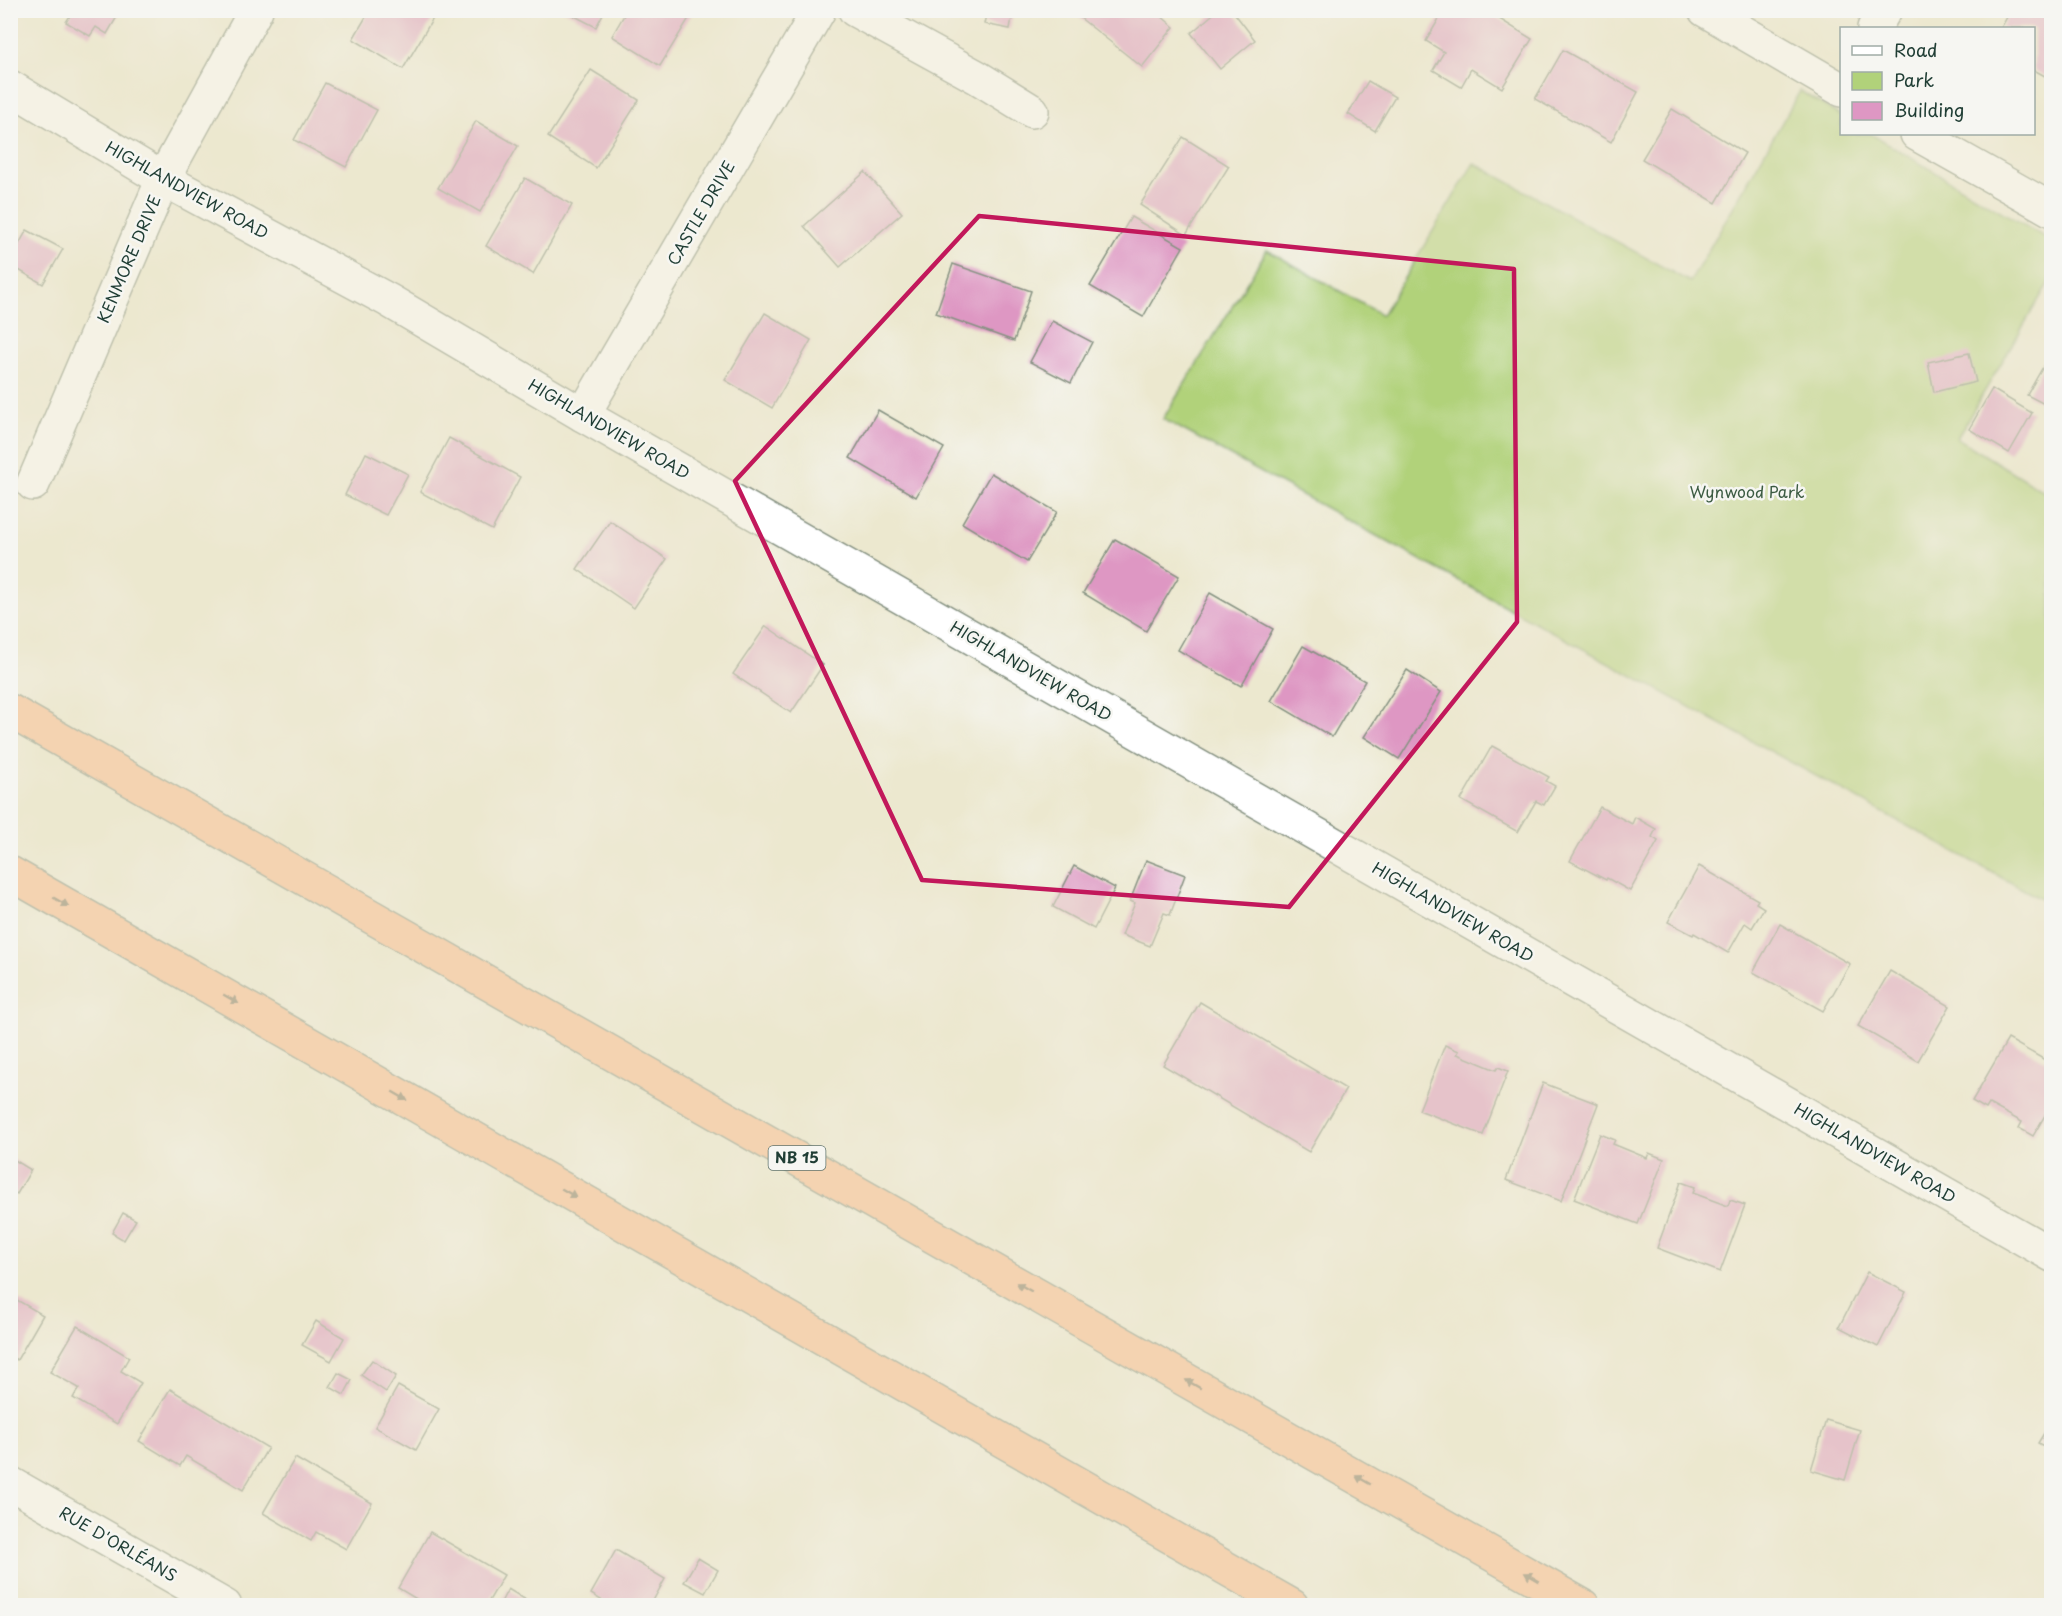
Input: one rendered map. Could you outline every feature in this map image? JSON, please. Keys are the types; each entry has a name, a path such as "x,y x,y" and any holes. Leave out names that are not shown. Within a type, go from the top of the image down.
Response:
{"highway":[{"name":"NB 15","path":"10,711 1583,1605"},
{"path":"10,873 1292,1605"}],"street":[{"name":"KENMORE DRIVE","path":"33,484 163,179 256,10"},
{"name":"CASTLE DRIVE","path":"583,415 819,10"},
{"path":"855,10 1032,111"},
{"path":"1705,10 1840,86"},
{"path":"1875,27 1884,10"},
{"name":"HIGHLANDVIEW ROAD","path":"10,87 163,179 388,300 583,415 2052,1255"},
{"path":"1919,135 2052,210"},
{"name":"RUE D'ORLÉANS","path":"10,1483 225,1605"}],"highlighted area":[{"path":"979,216 1514,269 1517,622 1289,907 922,880 735,481"}],"green space":[{"name":"Wynwood Park","path":"1800,91 1840,115 1840,135 1873,135 2051,241 2051,279 1957,438 2051,496 2050,904 1163,419 1267,250 1382,315 1474,163 1690,282"}],"building":[{"path":"67,10 121,10 107,34 96,27 90,36 66,22 72,13"},
{"path":"370,10 438,10 403,69 353,39"},
{"path":"563,10 605,10 596,27"},
{"path":"627,10 694,10 660,66 612,36"},
{"path":"987,10 1024,10 1024,14 1013,12 1010,29 984,24"},
{"path":"1085,10 1154,10 1174,27 1142,67 1079,17"},
{"path":"1218,10 1232,10 1255,40 1220,69 1191,33"},
{"path":"1444,10 1485,10 1532,39 1502,88 1471,69 1461,87 1433,70 1444,52 1426,41"},
{"path":"2011,10 2052,10 2052,80 2035,71 2035,27 2002,27"},
{"path":"1563,50 1638,92 1611,142 1535,99"},
{"path":"591,70 639,100 596,168 548,137"},
{"path":"1368,81 1395,97 1375,131 1348,114"},
{"path":"325,83 377,110 346,167 294,140"},
{"path":"1672,109 1745,153 1716,203 1642,159"},
{"path":"476,121 518,146 480,212 438,188"},
{"path":"1183,137 1229,166 1186,235 1140,205"},
{"path":"865,172 902,213 840,267 804,226"},
{"path":"525,178 572,205 533,274 486,246"},
{"path":"1131,217 1183,247 1143,317 1090,286"},
{"path":"27,230 63,249 43,284 10,265 10,260"},
{"path":"953,264 1031,291 1014,341 936,313"},
{"path":"765,313 811,340 772,408 725,380"},
{"path":"1052,321 1092,342 1071,383 1030,362"},
{"path":"2052,351 2052,408 2027,395"},
{"path":"1969,353 1976,382 1934,392 1928,362"},
{"path":"1992,389 2032,413 2009,453 1969,429"},
{"path":"878,410 944,448 916,497 850,458"},
{"path":"449,438 520,477 492,530 420,492"},
{"path":"366,453 408,474 386,515 345,495"},
{"path":"991,473 1057,512 1027,562 962,523"},
{"path":"610,521 667,559 634,608 577,569"},
{"path":"1115,539 1179,576 1146,631 1083,593"},
{"path":"1210,593 1273,629 1241,686 1178,650"},
{"path":"766,626 823,665 791,713 733,674"},
{"path":"1303,646 1365,681 1332,737 1271,701"},
{"path":"1407,670 1441,692 1399,759 1364,737"},
{"path":"1492,746 1549,777 1546,781 1555,786 1544,805 1536,801 1518,832 1461,800"},
{"path":"1600,807 1632,824 1635,817 1656,829 1652,837 1658,841 1630,891 1570,861"},
{"path":"1146,860 1185,875 1170,915 1164,913 1150,946 1122,935 1135,903 1130,901"},
{"path":"1074,866 1115,888 1094,929 1053,907"},
{"path":"1699,866 1758,900 1756,903 1764,908 1752,928 1745,923 1728,953 1694,933 1693,935 1668,922"},
{"path":"1780,924 1850,964 1823,1011 1753,972"},
{"path":"1890,971 1950,1006 1918,1061 1858,1026"},
{"path":"1200,1002 1346,1089 1309,1152 1163,1065"},
{"path":"2008,1039 2052,1064 2052,1103 2033,1136 2019,1128 2022,1122 1989,1104 1986,1109 1972,1101"},
{"path":"1445,1045 1459,1051 1457,1054 1496,1070 1498,1067 1508,1071 1483,1135 1419,1110"},
{"path":"1543,1083 1598,1104 1561,1201 1506,1180"},
{"path":"1600,1134 1615,1140 1613,1144 1647,1158 1649,1153 1664,1159 1638,1224 1574,1199"},
{"path":"13,1159 31,1170 17,1194 10,1190 10,1163"},
{"path":"1681,1182 1695,1187 1693,1193 1728,1206 1730,1200 1745,1205 1720,1272 1657,1248"},
{"path":"123,1213 136,1220 124,1240 112,1233"},
{"path":"1867,1272 1906,1292 1878,1347 1839,1327"},
{"path":"10,1296 43,1315 17,1360 10,1356"},
{"path":"316,1321 344,1338 331,1361 302,1345"},
{"path":"77,1326 129,1357 121,1371 141,1383 117,1424 73,1398 79,1388 50,1372"},
{"path":"372,1360 396,1376 386,1392 361,1375"},
{"path":"338,1373 352,1380 344,1395 330,1387"},
{"path":"398,1386 439,1409 416,1450 375,1427"},
{"path":"170,1389 268,1448 243,1490 186,1456 180,1466 139,1441"},
{"path":"1826,1420 1860,1430 1845,1480 1811,1470"},
{"path":"2052,1420 2052,1451 2038,1443"},
{"path":"295,1458 372,1503 346,1549 316,1532 311,1541 263,1513"},
{"path":"430,1532 504,1575 486,1606 428,1606 398,1588"},
{"path":"616,1550 665,1579 650,1606 611,1606 591,1594"},
{"path":"698,1558 718,1570 705,1593 684,1582"},
{"path":"508,1589 536,1606 499,1606"}]}
